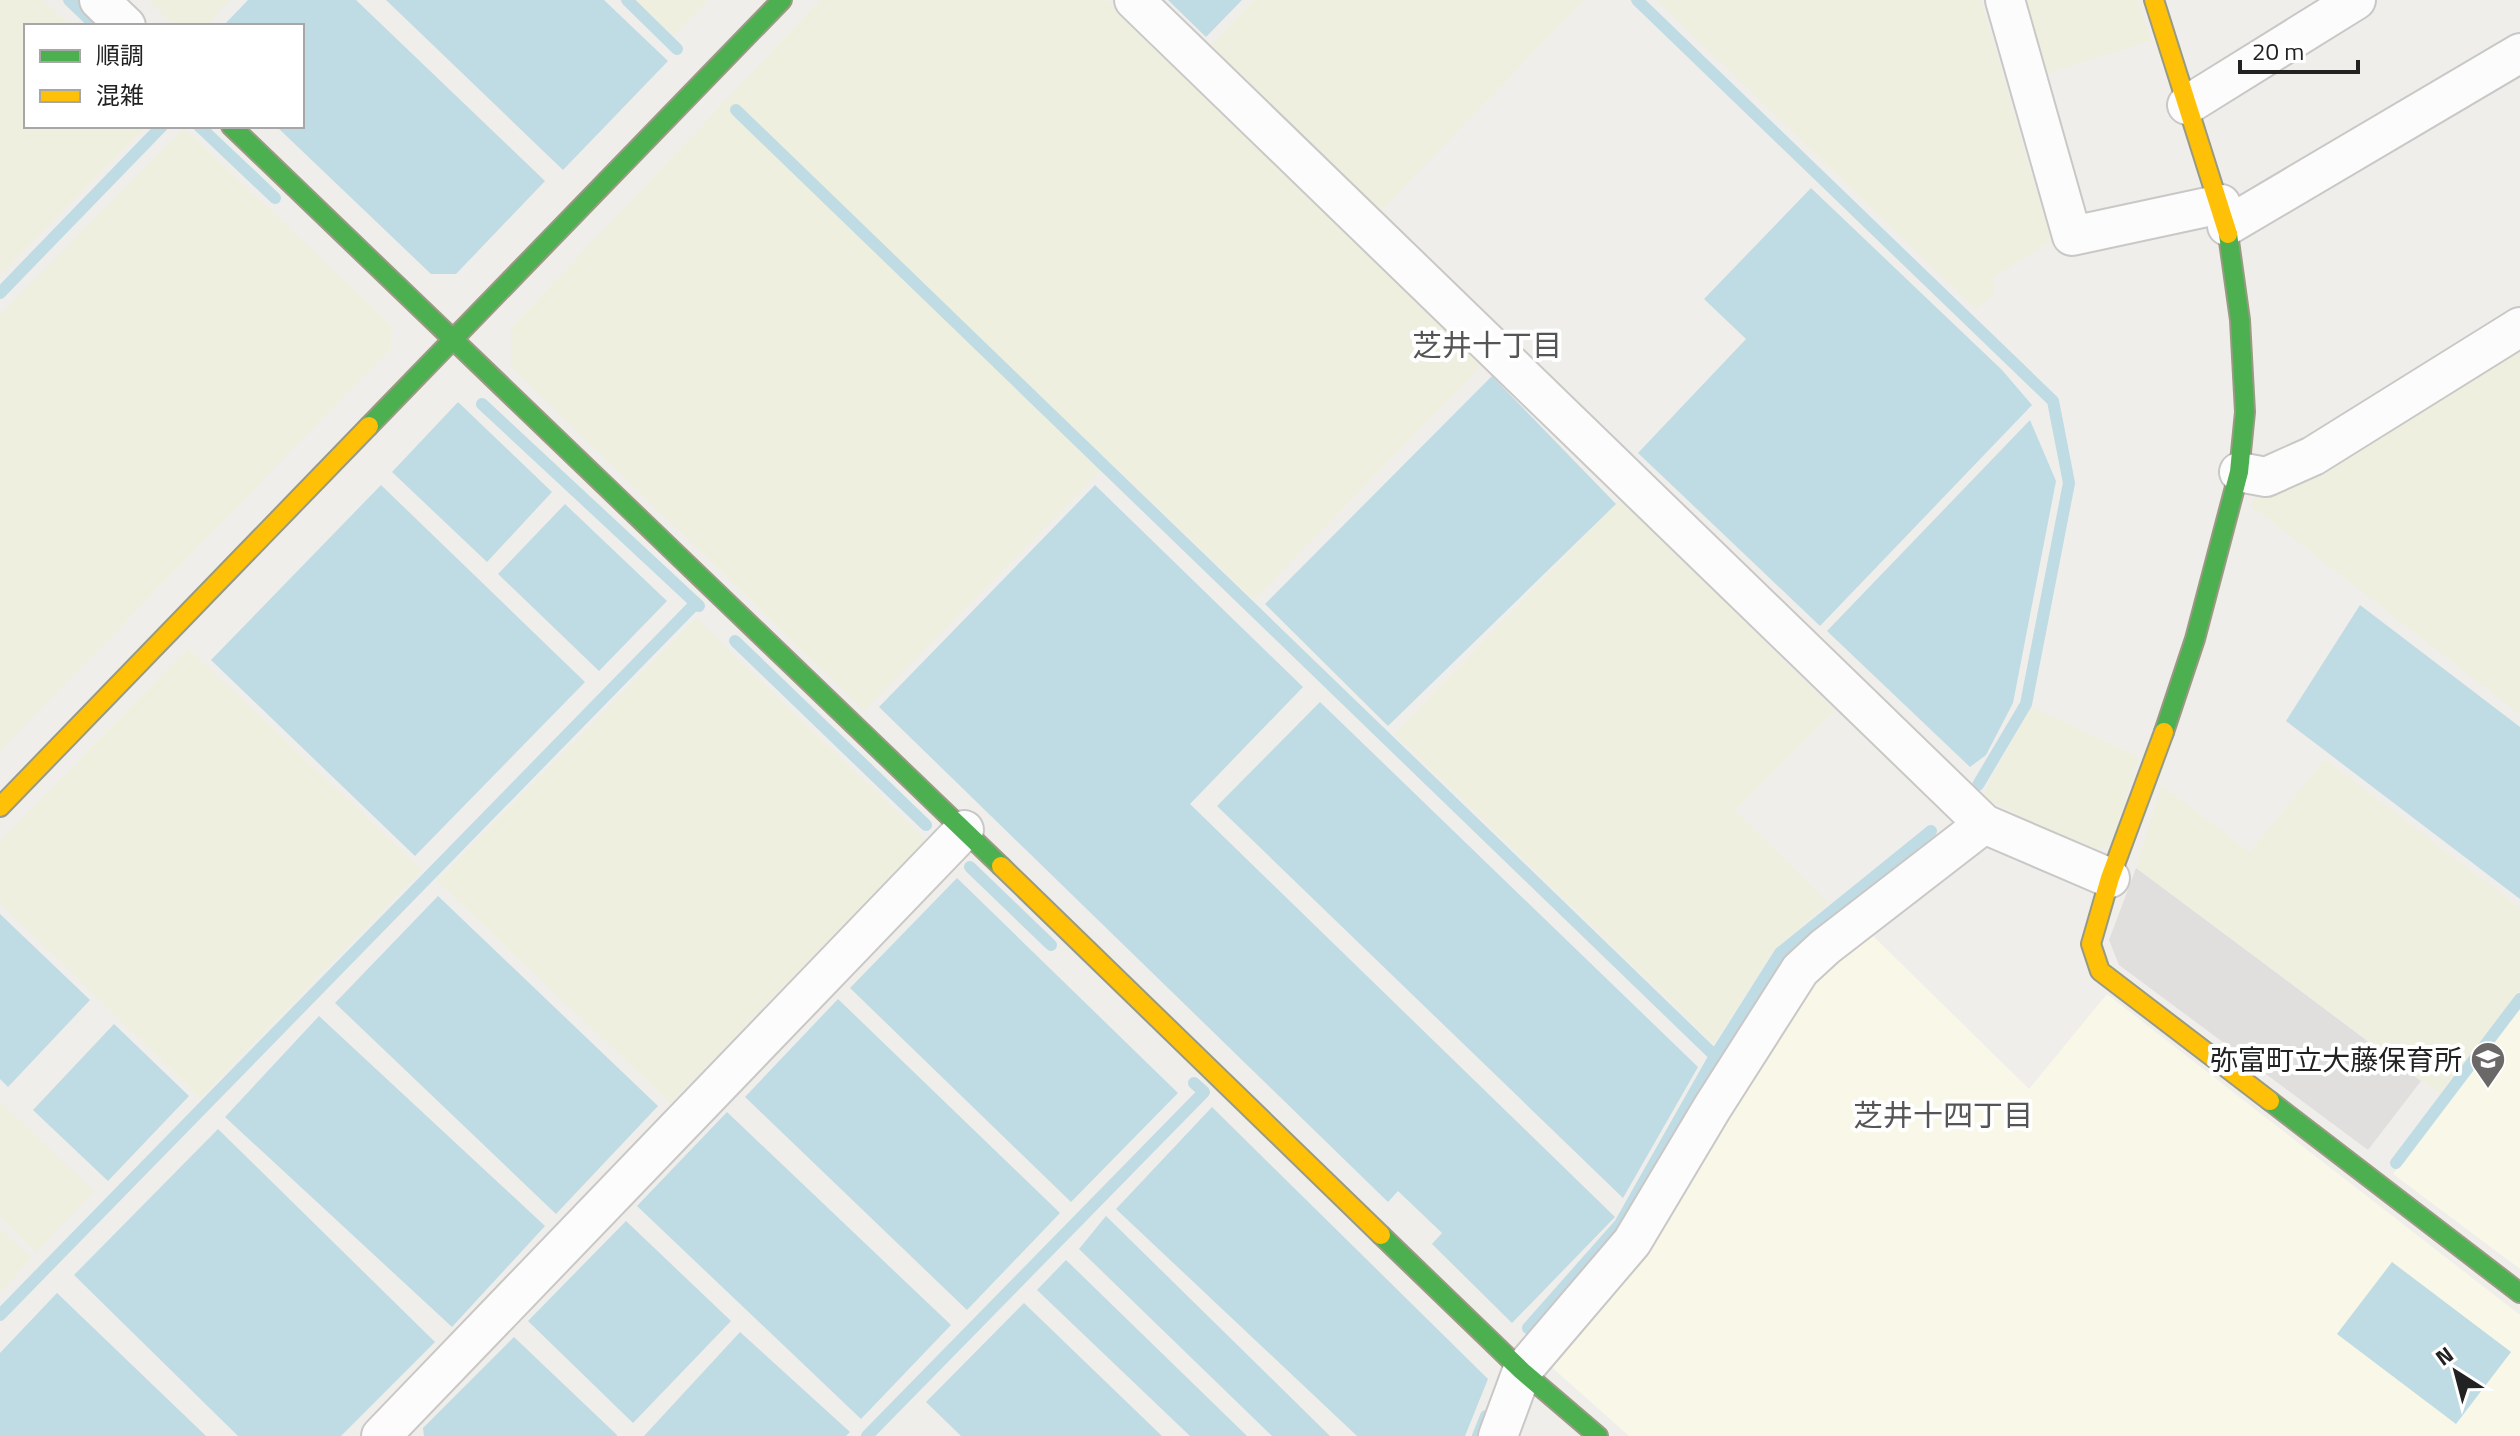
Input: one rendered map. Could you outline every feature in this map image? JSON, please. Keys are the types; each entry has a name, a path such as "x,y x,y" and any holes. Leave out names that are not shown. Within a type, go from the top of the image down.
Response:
{"street":[{"path":"99,0 124,24"},
{"path":"0,807 782,0"},
{"path":"1134,0 1984,824 2110,878"},
{"path":"2005,0 2072,236 2224,215 2520,53"},
{"path":"2154,0 2224,215 2240,320 2245,412 2239,472 2195,639 2148,780 2110,878 2091,944 2100,971 2520,1293"},
{"path":"2187,105 2356,0"},
{"path":"233,128 1522,1371 1598,1436"},
{"path":"2239,472 2266,477 2313,456 2520,327"},
{"path":"1498,1436 1522,1371 1632,1242 1800,970 1825,947 1984,824"},
{"path":"381,1436 964,830"}],"shaded area":[{"path":"2136,868 2421,1081 2368,1150 2119,965 2109,940"},
{"path":"1867,930 2029,1089 2107,994 2520,1315 2520,1436 1629,1436 1547,1363 1811,982"},
{"name":"弥富町立大藤保育所","path":"2520,1006 2520,1269 2393,1174"}],"green space":[{"path":"0,0 43,0 69,24 24,24 24,128 145,128 0,275"},
{"path":"148,0 230,0 208,24 173,24"},
{"path":"636,0 709,0 673,36"},
{"path":"820,0 1107,0 1481,366 1254,600 1110,462 864,711 511,367 511,328"},
{"path":"1254,0 1584,0 1377,215 1206,50"},
{"path":"1656,0 1981,0 2051,241 1993,278 1993,296 1976,309"},
{"path":"2024,0 2138,0 2151,41 2045,74"},
{"path":"184,128 391,325 391,348 0,751 0,314"},
{"path":"2520,343 2520,715 2250,505 2256,496 2309,475"},
{"path":"1620,499 1835,711 1735,811 1829,903 1773,951 1714,1044 1394,734"},
{"path":"696,618 926,840 670,1103 437,881"},
{"path":"188,648 422,870 200,1098 0,903 0,841"},
{"path":"2030,706 2139,757 2111,843 2092,852 1982,797"},
{"path":"2325,759 2520,908 2520,989 2440,1094 2136,868 2161,785 2250,852"},
{"path":"0,1101 94,1191 36,1252 0,1217"},
{"path":"0,1228 32,1258 0,1292"}],"water":[{"path":"248,0 356,0 545,181 456,274 431,274 278,128 304,128 304,24 225,24"},
{"path":"386,0 604,0 668,61 563,170"},
{"path":"1168,0 1242,0 1206,37"},
{"path":"1811,188 2002,370 2032,405 1820,626 1638,453 1746,339 1704,299"},
{"path":"1492,376 1616,504 1388,726 1265,604"},
{"path":"458,402 552,492 487,562 392,472"},
{"path":"2030,420 2056,481 2013,703 1986,755 1970,767 1827,631"},
{"path":"381,485 585,682 415,856 211,660"},
{"path":"1095,485 1303,687 1190,804 1615,1217 1512,1323 1432,1244 1442,1233 1398,1191 1388,1202 879,707"},
{"path":"565,504 667,601 599,671 498,574"},
{"path":"2360,605 2520,727 2520,899 2286,721"},
{"path":"1320,702 1698,1067 1623,1198 1217,806"},
{"path":"957,878 1178,1093 1071,1202 850,988"},
{"path":"438,896 658,1106 556,1214 335,1003"},
{"path":"0,914 90,1000 8,1087 0,1079"},
{"path":"838,999 1060,1213 967,1310 745,1097"},
{"path":"319,1016 545,1226 452,1327 225,1117"},
{"path":"114,1024 189,1096 108,1181 33,1110"},
{"path":"1212,1107 1488,1379 1465,1436 1357,1436 1116,1209"},
{"path":"727,1112 951,1325 861,1419 637,1206"},
{"path":"218,1129 435,1342 341,1436 238,1436 74,1275"},
{"path":"1106,1216 1330,1436 1272,1436 1079,1249"},
{"path":"626,1221 731,1321 633,1423 528,1321"},
{"path":"1066,1260 1247,1436 1190,1436 1037,1290"},
{"path":"2392,1262 2511,1352 2456,1424 2337,1334"},
{"path":"57,1293 206,1436 0,1436 0,1353"},
{"path":"1024,1303 1162,1436 961,1436 926,1402"},
{"path":"740,1332 850,1432 846,1436 644,1436"},
{"path":"514,1337 617,1436 424,1436 423,1428"}],"waterway":[{"path":"69,0 94,24"},
{"path":"627,0 677,49"},
{"path":"1637,0 2053,401 2069,483 2026,704 1978,785"},
{"path":"736,110 1715,1056"},
{"path":"0,293 160,128"},
{"path":"201,128 275,198"},
{"path":"482,404 699,606"},
{"path":"0,1315 696,603"},
{"path":"735,641 926,825"},
{"path":"1528,1328 1620,1224 1715,1056 1780,953 1931,831"},
{"path":"970,867 1051,945"},
{"path":"2396,1163 2520,999"},
{"path":"867,1436 1204,1092 1194,1083"},
{"path":"1478,1436 1486,1416"}],"traffic: fast":[{"path":"369,426 782,0"},
{"path":"233,128 1001,866"},
{"path":"2164,732 2195,639 2239,472 2245,412 2240,320 2228,234"},
{"path":"2270,1101 2520,1293"},
{"path":"1381,1235 1522,1371 1598,1436"}],"traffic: slow":[{"path":"2154,0 2228,234"},
{"path":"0,807 369,426"},
{"path":"2164,732 2110,878 2091,944 2100,971 2270,1101"},
{"path":"1001,866 1381,1235"}],"place":[{"name":"弥富町立大藤保育所","path":"2488,1090"}],"district":[{"name":"芝井十丁目","path":"1487,345"},
{"name":"芝井十四丁目","path":"1943,1115"}]}
